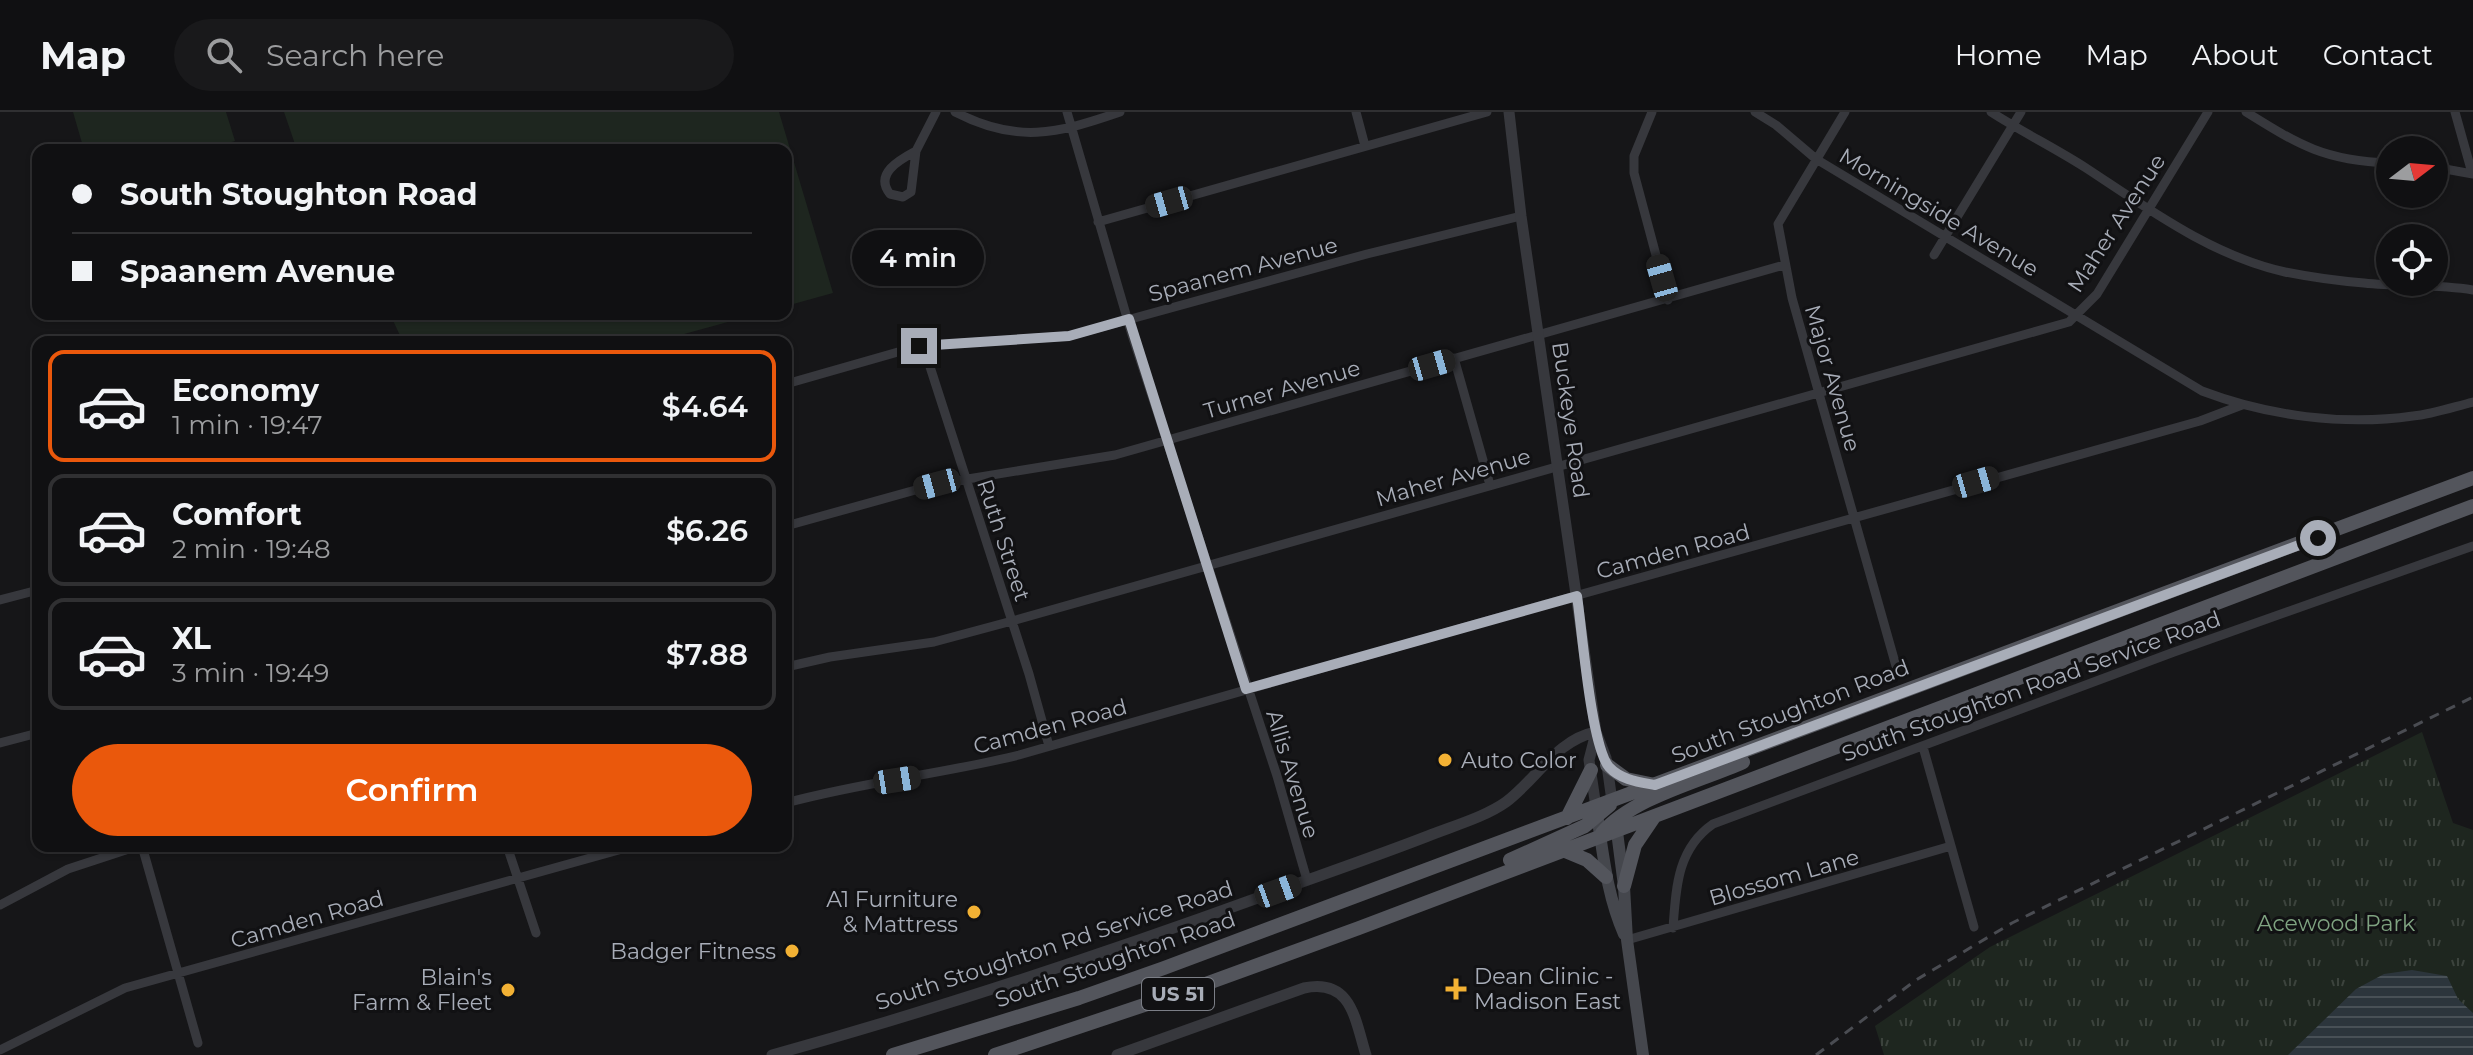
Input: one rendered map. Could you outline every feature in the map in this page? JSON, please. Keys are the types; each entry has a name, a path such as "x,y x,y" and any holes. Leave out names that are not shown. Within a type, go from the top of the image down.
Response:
{"main road":[{"name":"South Stoughton Road","path":"893,1055 1136,978 1567,818 1597,813 1612,801 2473,478"},
{"path":"1616,825 1654,817 2473,506"},
{"path":"1600,836 1658,797 1740,763 1826,721"},
{"path":"1607,765 1626,779 1655,785"},
{"path":"1567,818 1591,770"},
{"path":"1612,801 1643,1055"},
{"path":"1359,928 1382,911 1543,847 1597,813 1613,909 1627,940"},
{"path":"1624,886 1635,845 1654,817"},
{"name":"US 51","path":"995,1055 1160,1000 1359,928 1600,836"},
{"path":"1563,850 1596,866 1606,877"}],"street":[{"path":"916,151 886,174 885,185 890,194 897,197 911,192 916,151 936,112"},
{"path":"955,112 1001,132 1019,133 1050,131 1120,112"},
{"name":"Allis Avenue","path":"1067,112 1165,440 1277,776 1307,880"},
{"path":"1356,112 1365,146"},
{"path":"1098,222 1487,112"},
{"name":"Buckeye Road","path":"1509,112 1521,216 1596,732 1607,765 1612,801"},
{"path":"1652,112 1639,139 1634,156 1634,173 1668,300"},
{"name":"Morningside Avenue","path":"1755,112 1776,125 1816,159 2193,386 2242,405 2300,415 2368,421 2416,416 2473,402"},
{"name":"Major Avenue","path":"1845,112 1778,224 1784,265 1817,392 1896,666"},
{"path":"1991,112 2213,245 2284,272 2364,283 2443,285 2473,290"},
{"path":"1934,255 2021,112"},
{"name":"Maher Avenue","path":"792,666 934,642 2069,322 2097,294 2208,112"},
{"path":"2246,112 2315,152 2376,162"},
{"path":"2448,170 2473,174 2455,112"},
{"name":"Spaanem Avenue","path":"792,382 923,345 1069,336 1367,254 1521,216"},
{"name":"Turner Avenue","path":"792,524 965,478 1078,463 1130,451 1784,265"},
{"name":"Ruth Street","path":"923,345 1049,746"},
{"path":"1454,358 1490,485"},
{"name":"Camden Road","path":"792,802 844,789 957,770 1049,746 2200,421 2242,405"},
{"name":"South Stoughton Road Service Road","path":"1673,928 1683,863 1691,843 1713,824 2174,652 2473,546"},
{"path":"0,600 32,592"},
{"name":"Buckeye Road","path":"1596,732 1589,760 1597,813"},
{"name":"South Stoughton Rd Service Road","path":"772,1055 1008,986 1427,836 1501,805 1529,783 1566,744 1596,732"},
{"path":"0,743 32,735"},
{"path":"1923,747 1974,927"},
{"name":"Blossom Lane","path":"1627,940 1951,846"},
{"path":"0,905 68,869 121,852"},
{"path":"142,852 198,1043"},
{"path":"509,852 536,933"},
{"name":"Camden Road","path":"0,1050 113,993 611,852"},
{"path":"1117,1055 1314,986 1327,987 1341,994 1352,1008 1366,1055"}],"green space":[{"path":"73,112 226,112 235,141 225,144 82,144"},
{"path":"284,112 779,112 789,144 295,144"},
{"path":"792,156 833,293 792,304"},
{"path":"393,320 735,320 677,336 400,336"},
{"name":"Acewood Park","path":"2422,732 2453,823 2473,830 2473,1055 1884,1055 1875,1026 1990,947"}],"shaded area":[{"path":"2412,970 2447,976 2458,999 2473,1013 2473,1055 2288,1055 2356,989 2384,974"}],"railway":[{"path":"1816,1055 1916,980 2012,923 2473,697"}],"place":[{"name":"Auto Color","path":"1445,760"},
{"name":"A1 Furniture & Mattress","path":"974,912"},
{"name":"Badger Fitness","path":"792,951"},
{"name":"Dean Clinic - Madison East","path":"1456,989"},
{"name":"Blain's Farm & Fleet","path":"508,990"}],"route":[{"path":"919,346 1069,336 1129,319 1246,689 1577,596 1596,732 1607,765 1626,779 1655,785 2318,538"}]}
